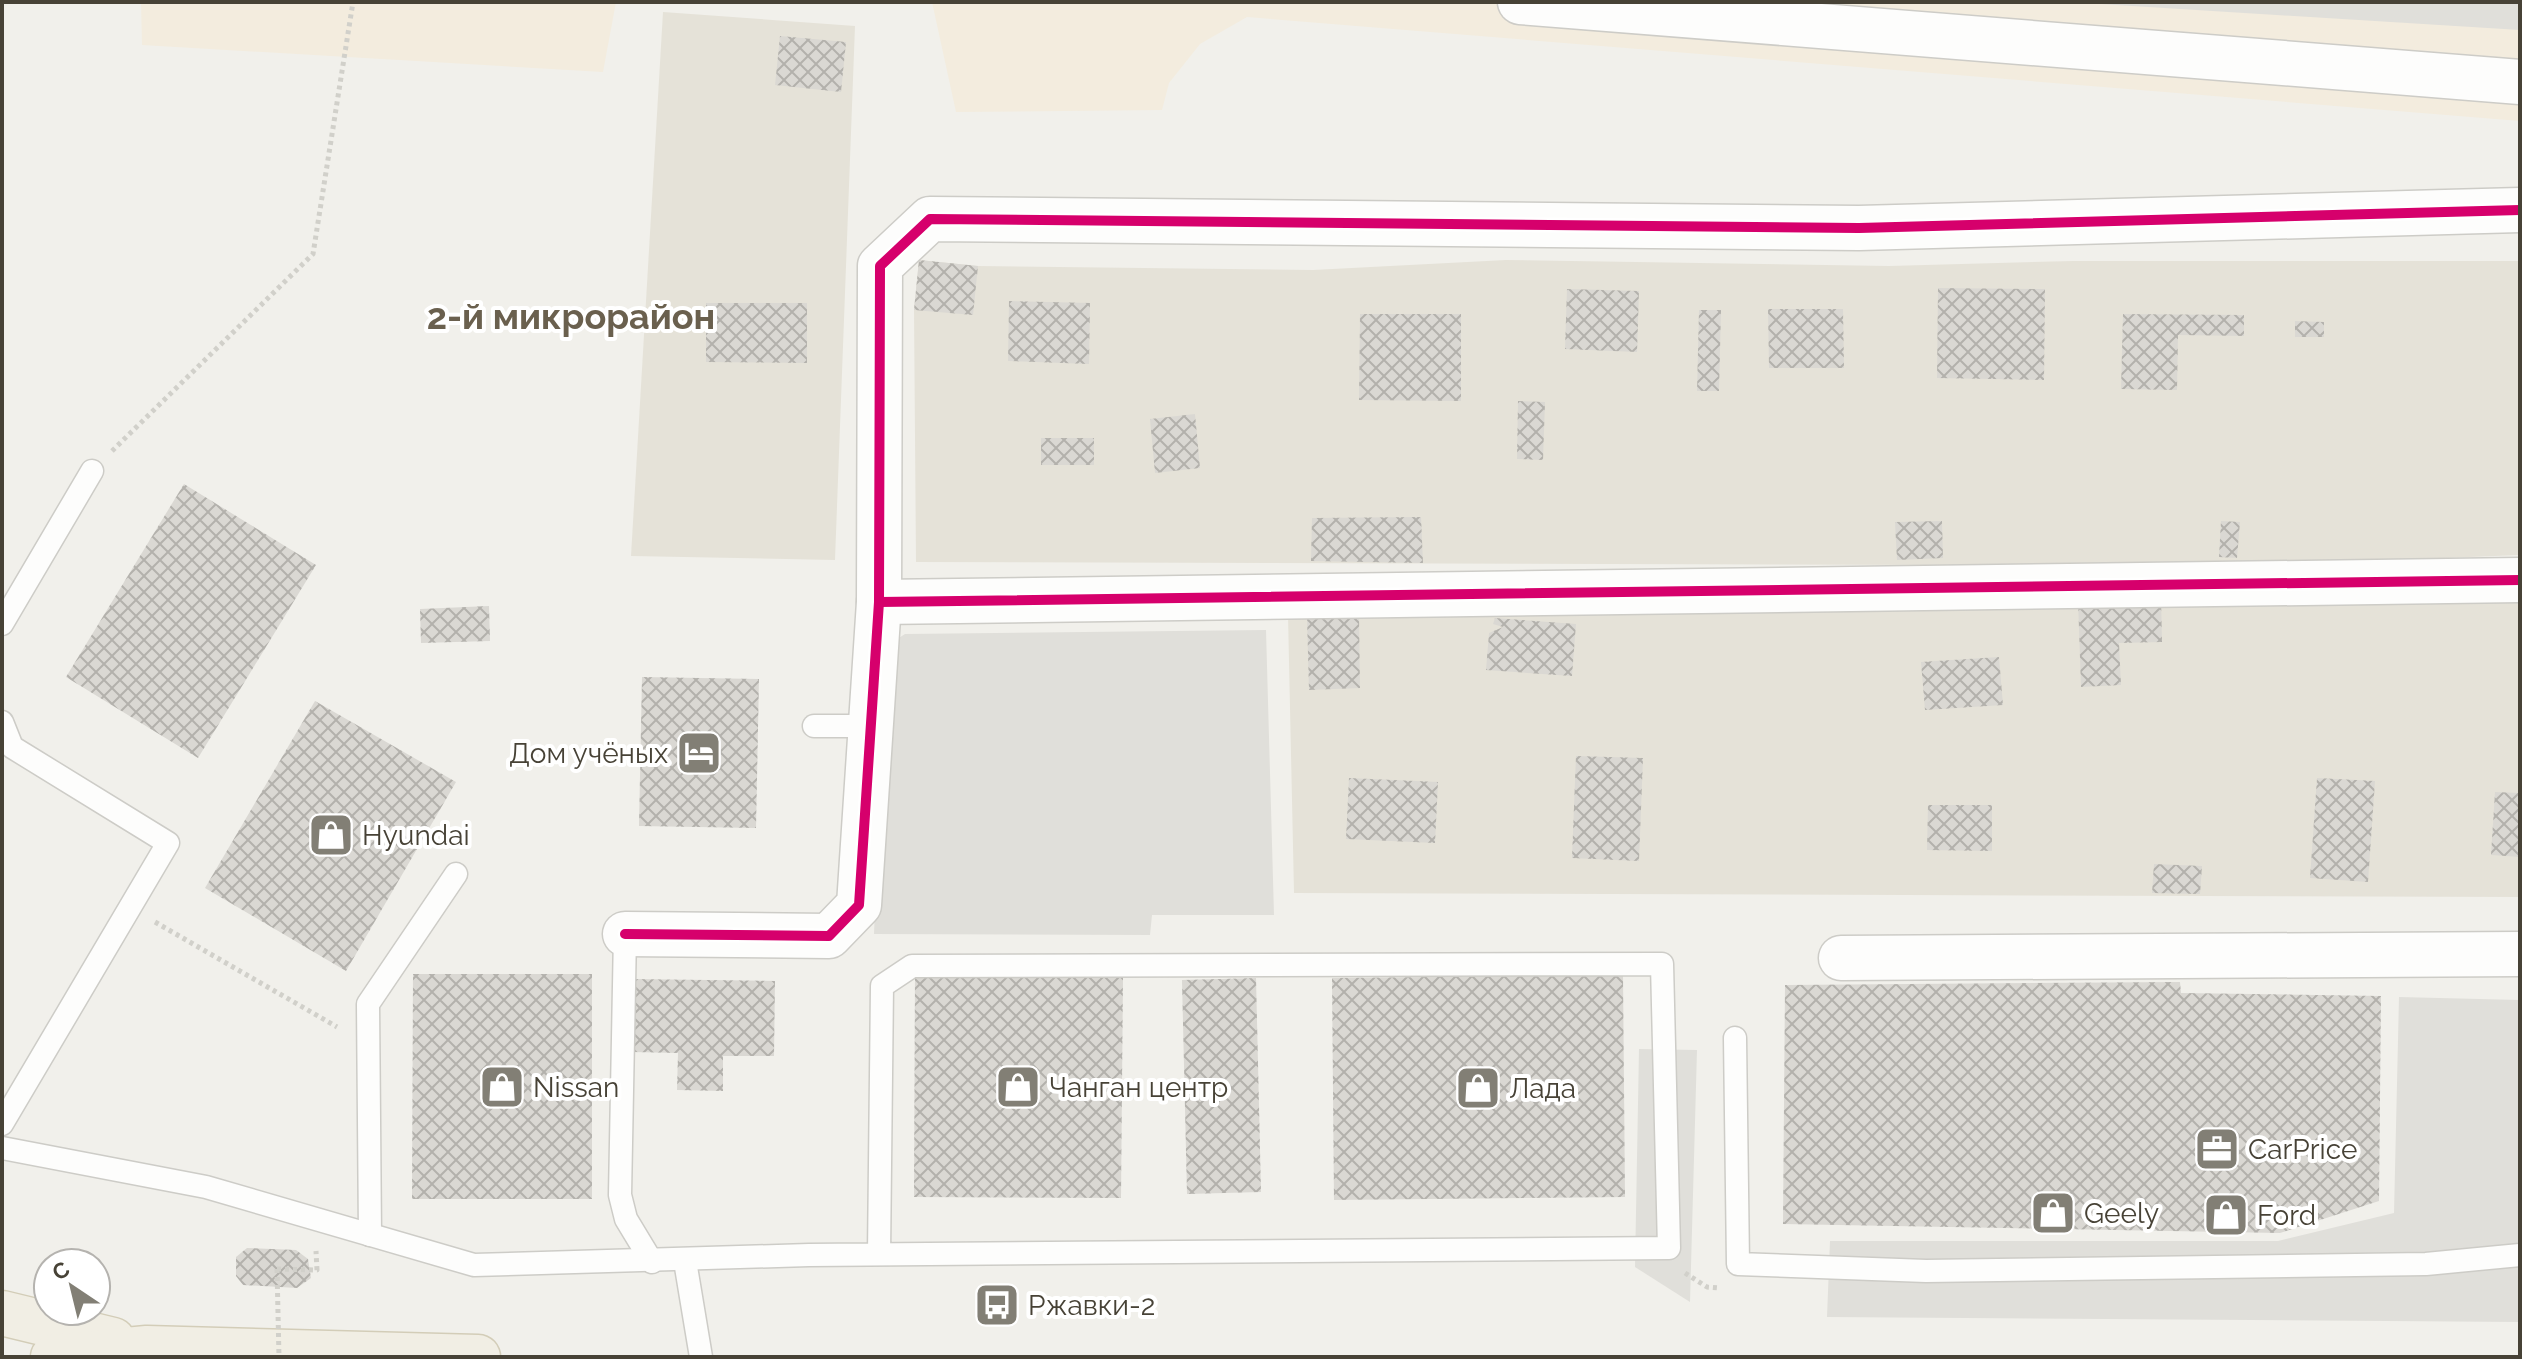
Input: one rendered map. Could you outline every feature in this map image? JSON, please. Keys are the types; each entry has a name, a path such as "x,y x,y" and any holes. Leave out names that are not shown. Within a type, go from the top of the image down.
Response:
{"main road":[{"path":"2,1290 32,1302"},
{"path":"2,1313 147,1348"},
{"path":"95,1327 147,1348"},
{"path":"53,1357 147,1348 478,1357"}],"street":[{"path":"1520,2 2520,82"},
{"path":"625,934 829,936 859,905 879,602 880,266 930,219 1859,228 2520,210"},
{"path":"879,602 2520,580"},
{"path":"1841,958 2520,954"}],"lane":[{"path":"2,624 92,471"},
{"path":"2,722 12,747 168,843 2,1124"},
{"path":"814,726 871,726"},
{"path":"370,1235 368,1004 456,874"},
{"path":"625,934 620,1195 626,1219 652,1262"},
{"path":"2,1148 206,1187 474,1265 879,1254 1669,1248 1662,964 912,966 882,986 879,1254"},
{"path":"1735,1038 1738,1264 1926,1271 2426,1264 2520,1255"},
{"path":"685,1261 701,1357"}],"path":[{"path":"92,471 313,254 353,2"},
{"path":"130,907 368,1045"},
{"path":"279,1357 277,1269 310,1270"}],"shaded area":[{"path":"141,2 616,2 603,72 142,45"},
{"path":"932,2 2520,2 2520,121 1247,17 1200,44 1169,83 1162,110 956,112"},
{"path":"2068,2 2520,2 2520,30"},
{"path":"663,12 855,26 835,560 631,556"},
{"path":"919,260 978,266 1313,270 1506,260 1889,266 2073,261 2520,261 2520,555 2245,566 916,562 914,310"},
{"path":"2520,593 2520,897 1294,893 1288,615"},
{"path":"1266,630 1274,915 1152,915 1150,935 874,934 885,647 905,634"},
{"path":"2399,997 2520,1000 2520,1322 1827,1317 1830,1241 2278,1241 2394,1213"},
{"path":"1639,1049 1697,1050 1690,1302 1635,1267"}],"building":[{"path":"780,36 846,42 841,92 775,85"},
{"path":"919,260 978,266 973,315 914,310"},
{"path":"1938,288 2045,289 2044,380 1937,378"},
{"path":"1567,289 1639,291 1637,352 1565,349"},
{"path":"1009,301 1090,303 1089,364 1008,361"},
{"path":"706,303 807,303 807,363 706,362"},
{"path":"1768,309 1843,309 1844,368 1769,368"},
{"path":"1699,310 1721,310 1719,391 1697,391"},
{"path":"1360,314 1461,314 1461,401 1359,400"},
{"path":"2123,314 2244,315 2244,336 2178,335 2177,390 2121,389"},
{"path":"2295,321 2324,322 2324,337 2295,337"},
{"path":"1518,401 1545,402 1543,460 1517,459"},
{"path":"1195,414 1200,468 1155,473 1150,419"},
{"path":"1041,438 1094,438 1094,465 1041,465"},
{"path":"184,484 316,565 198,758 66,677"},
{"path":"1421,517 1423,563 1311,561 1312,518"},
{"path":"1942,521 1943,558 1897,560 1895,522"},
{"path":"2221,521 2240,522 2237,558 2219,557"},
{"path":"2161,597 2162,642 2119,643 2121,685 2081,687 2078,600"},
{"path":"489,606 490,641 421,643 420,609"},
{"path":"1359,616 1360,688 1309,690 1307,617"},
{"path":"1495,618 1576,624 1572,676 1486,670 1489,633 1503,627 1493,624"},
{"path":"1999,657 2003,705 1925,710 1921,662"},
{"name":"Дом учёных","path":"642,677 759,679 756,828 639,826"},
{"name":"Hyundai","path":"315,701 456,782 346,971 205,888"},
{"path":"1576,756 1643,758 1639,861 1572,858"},
{"path":"1349,778 1438,782 1435,843 1346,839"},
{"path":"2317,778 2375,781 2368,882 2310,878"},
{"path":"2495,792 2520,793 2520,857 2491,855"},
{"path":"1928,805 1992,805 1992,851 1927,850"},
{"path":"2154,864 2202,866 2200,894 2152,893"},
{"name":"Nissan","path":"413,974 592,974 592,1199 412,1199"},
{"name":"Лада","path":"1623,975 1625,1197 1334,1200 1332,978"},
{"name":"Чанган центр","path":"915,976 1123,977 1121,1198 914,1197"},
{"path":"1256,978 1261,1192 1187,1194 1182,980"},
{"path":"633,979 775,981 774,1056 723,1056 723,1091 677,1090 678,1053 632,1052"},
{"path":"2180,982 2181,993 2381,996 2379,1201 2280,1233 1783,1224 1785,985"},
{"path":"247,1248 296,1250 308,1259 311,1278 297,1288 243,1285 236,1276 236,1257"}],"cycle path":[{"path":"625,934 829,936 859,905 879,602 880,266 930,219 1859,228 2520,210"},
{"path":"879,602 2520,580"}],"place":[{"name":"Дом учёных","path":"699,753"},
{"name":"Hyundai","path":"331,835"},
{"name":"Nissan","path":"502,1087"},
{"name":"Чанган центр","path":"1018,1087"},
{"name":"Лада","path":"1478,1088"},
{"name":"CarPrice","path":"2217,1149"},
{"name":"Geely","path":"2053,1213"},
{"name":"Ford","path":"2226,1215"},
{"name":"Ржавки-2","path":"997,1305"}],"district":[{"name":"2-й микрорайон","path":"571,316"}]}
